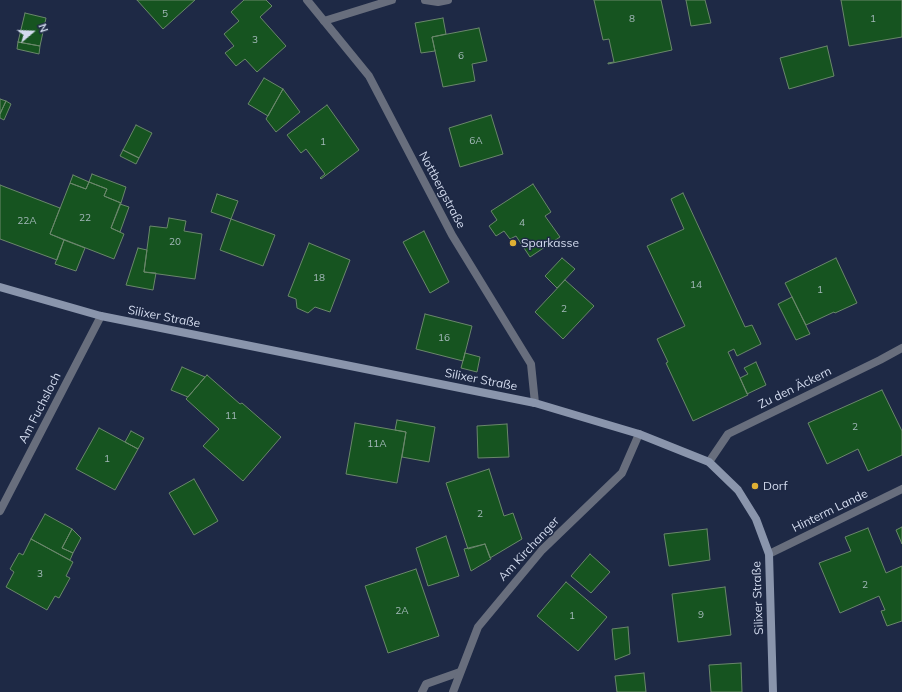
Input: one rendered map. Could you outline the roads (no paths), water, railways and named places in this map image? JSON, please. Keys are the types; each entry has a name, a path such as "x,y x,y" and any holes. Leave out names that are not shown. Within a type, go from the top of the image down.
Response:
{"street":[{"name":"Nottbergstraße","path":"306,0 369,76 452,235 531,364 535,403"},
{"path":"324,21 392,0"},
{"path":"424,0 438,2 448,0"},
{"name":"Silixer Straße","path":"0,287 101,316 535,403 639,434 709,462 738,490 756,519 769,554 773,692"},
{"name":"Am Fuchsloch","path":"0,511 101,316"},
{"name":"Zu den Äckern","path":"709,462 728,434 902,348"},
{"name":"Am Kirchanger","path":"453,692 478,626 542,550 622,473 639,434"},
{"name":"Hinterm Lande","path":"769,554 902,489"},
{"path":"422,692 426,684 460,672"}],"place":[{"name":"Sparkasse","path":"513,243"},
{"name":"Dorf","path":"755,486"}]}
